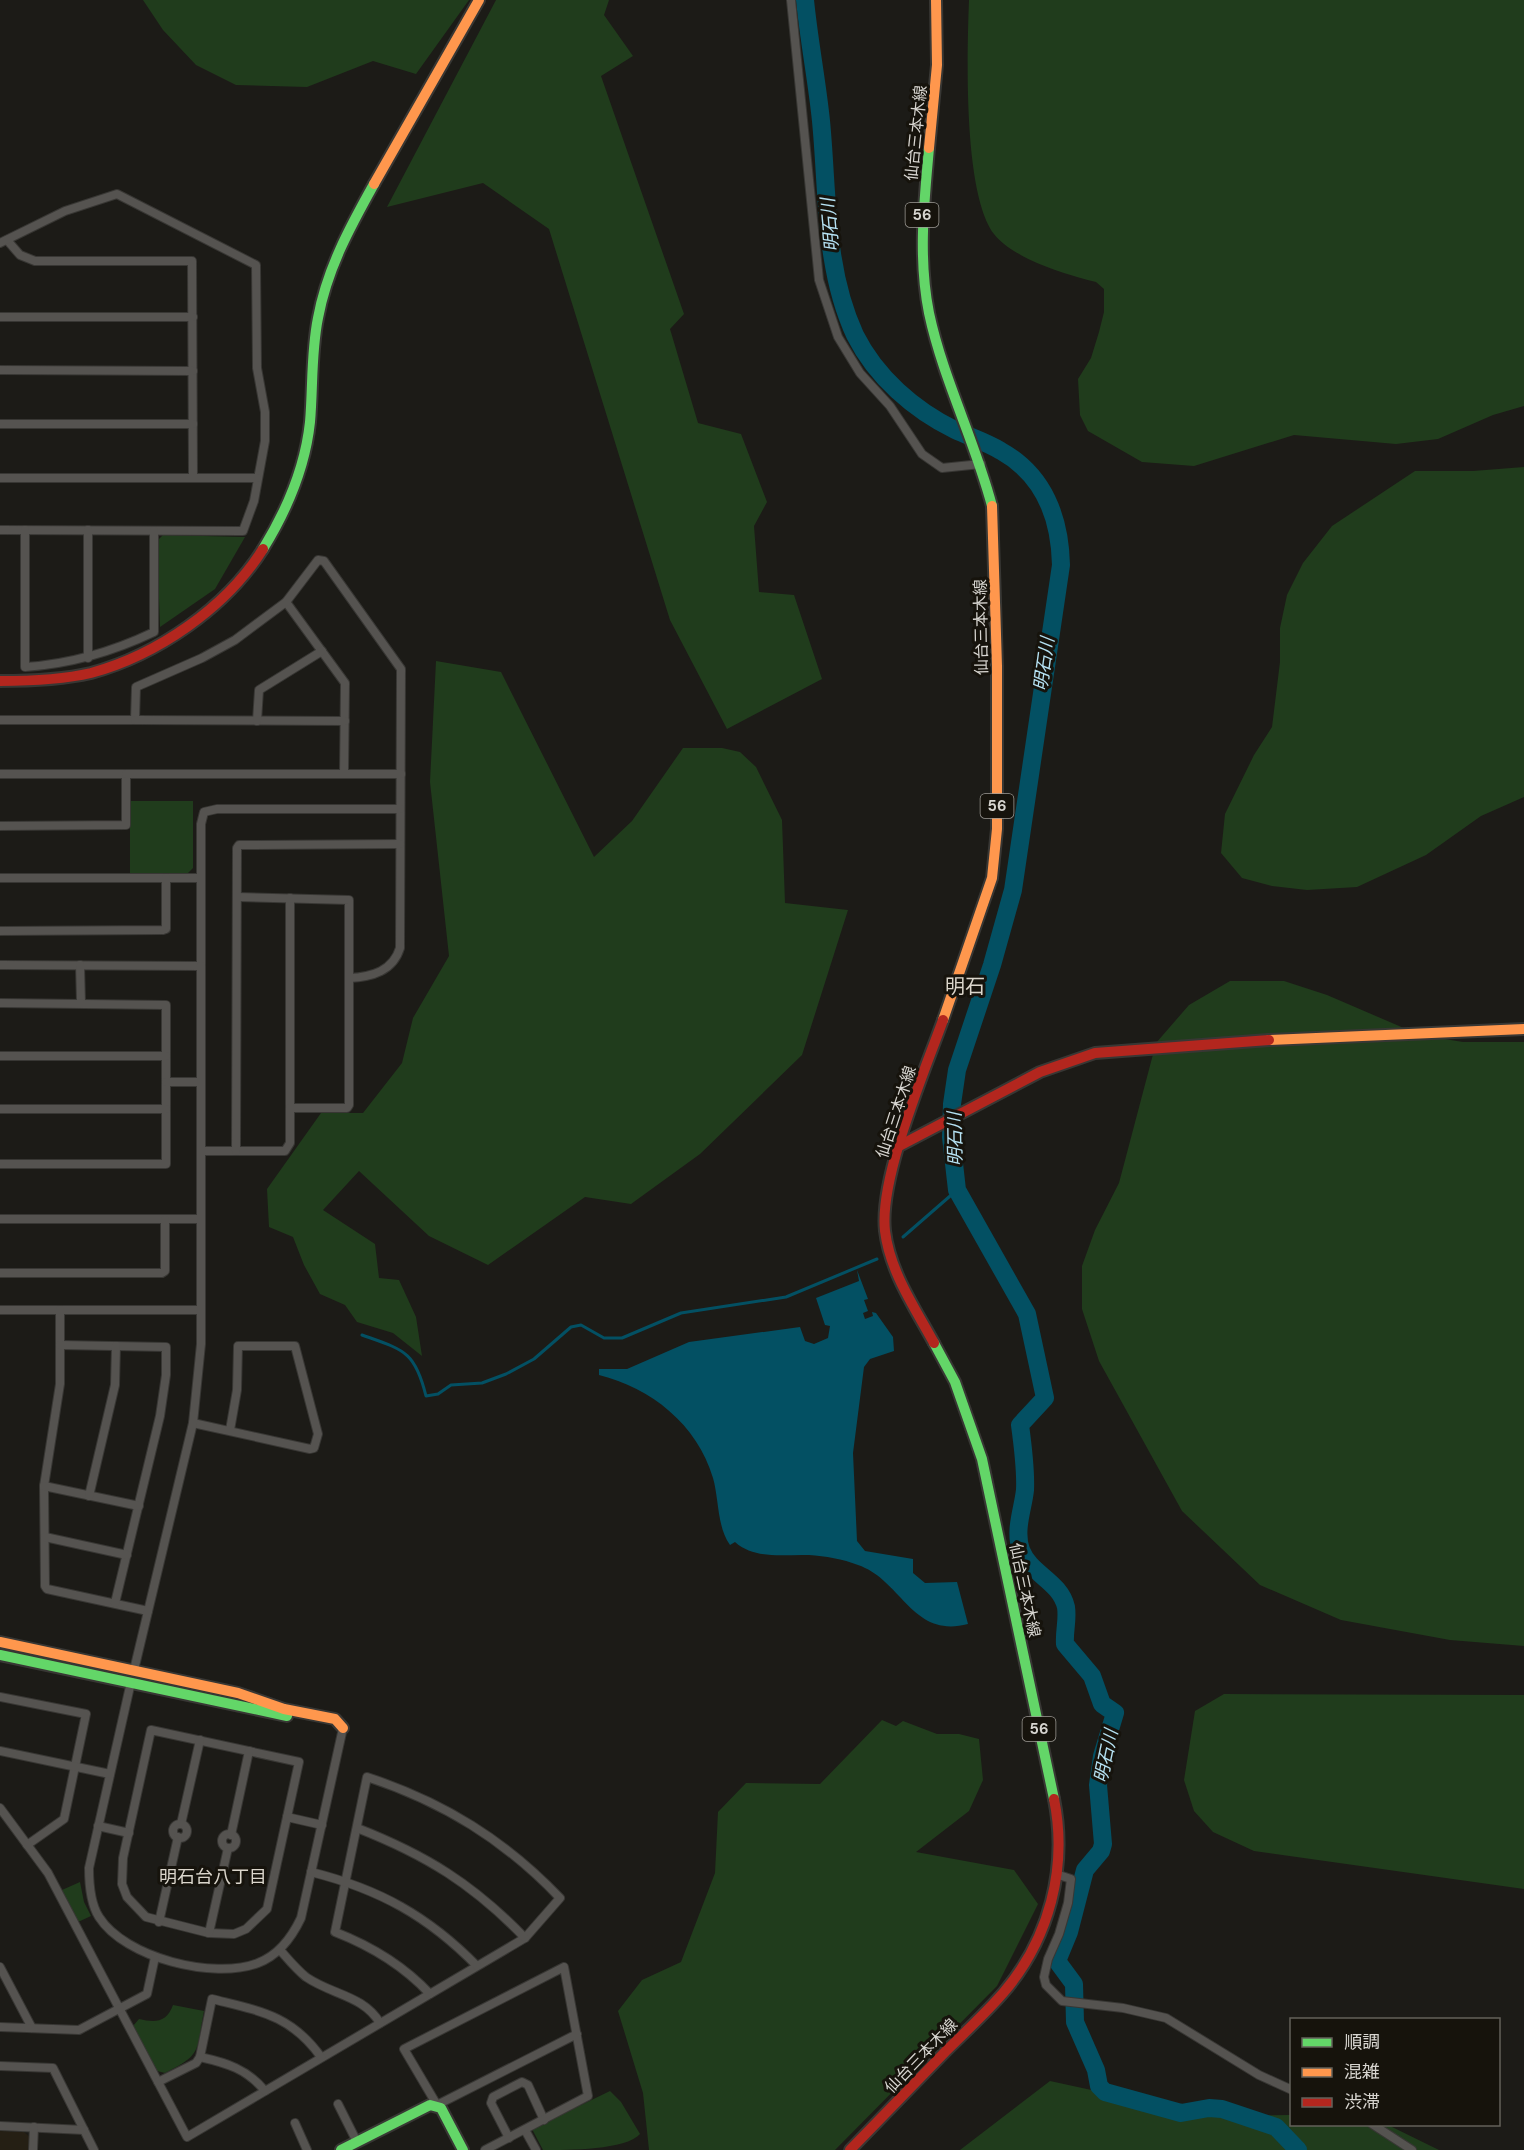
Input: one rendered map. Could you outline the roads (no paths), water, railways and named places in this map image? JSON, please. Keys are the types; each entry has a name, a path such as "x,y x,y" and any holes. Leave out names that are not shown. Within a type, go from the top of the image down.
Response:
{"street":[{"path":"0,681 76,676 102,669 154,648 211,609 254,562 285,509 306,451 312,405 317,321 336,256 349,229 479,0"},
{"path":"790,0 819,280 838,337 860,372 890,406 928,460 950,469 981,464"},
{"name":"仙台三本木線","path":"850,2150 1004,1992 1020,1971 1044,1925 1055,1897 1059,1875 1060,1838 1056,1811 982,1459 955,1382 896,1273 887,1243 885,1206 900,1146 977,926 992,878 996,856 995,537 989,490 934,332 922,260 922,221 938,65 936,0"},
{"path":"0,530 243,531 254,501 265,441 265,412 257,368 256,265 117,194 65,211 4,241 20,255 35,261 192,261 193,478"},
{"path":"0,317 193,317"},
{"path":"0,370 193,371"},
{"path":"0,424 193,424"},
{"path":"0,478 257,478"},
{"path":"25,530 25,667 60,665 88,658 154,632 154,531"},
{"path":"88,530 88,658"},
{"path":"135,720 136,687 224,646 286,602 318,560 324,561 399,664 401,941 398,955 388,969 349,978"},
{"path":"286,602 345,683 344,774"},
{"path":"257,721 259,690 322,651"},
{"path":"0,720 345,721"},
{"path":"0,774 401,774"},
{"path":"0,825 126,825 126,774"},
{"path":"134,1670 193,1423 199,1372 202,816 209,809 400,809"},
{"path":"236,1151 239,845 400,844"},
{"path":"0,878 201,878"},
{"path":"0,931 164,930 166,928 166,878"},
{"path":"237,897 349,900 349,1105 347,1108 290,1108"},
{"path":"201,1151 285,1151 290,1143 290,898"},
{"path":"0,965 201,966"},
{"path":"80,965 81,1003"},
{"path":"0,1003 163,1003 166,1005 166,1164 0,1164"},
{"path":"900,1146 1040,1072 1095,1053 1201,1043 1524,1029"},
{"path":"0,1056 166,1056"},
{"path":"166,1082 201,1082"},
{"path":"0,1109 166,1109"},
{"path":"0,1220 201,1220"},
{"path":"0,1273 162,1273 165,1271 165,1220"},
{"path":"0,1310 201,1310"},
{"path":"60,1310 60,1384 44,1486 47,1589 148,1611"},
{"path":"60,1345 166,1347 163,1402 115,1604"},
{"path":"89,1496 113,1394 116,1346"},
{"path":"193,1423 314,1448 318,1434 295,1346 238,1346 237,1390 230,1430"},
{"path":"44,1486 139,1506"},
{"path":"45,1537 127,1555"},
{"path":"0,1642 238,1693 284,1709 335,1719 343,1728"},
{"path":"0,1654 343,1728"},
{"path":"131,1682 89,1868 92,1900 98,1916 124,1943 155,1957 217,1970 238,1970 260,1963 280,1950 293,1935 301,1918 343,1728"},
{"path":"0,1697 86,1714 64,1819 27,1845"},
{"path":"151,1730 200,1740 299,1762 267,1909 257,1922 240,1932 221,1936 146,1917 135,1908 122,1884 121,1870 151,1730"},
{"path":"159,1922 178,1838 186,1832 181,1824 200,1740"},
{"path":"0,1751 110,1774"},
{"path":"209,1934 228,1848 222,1841 224,1837 231,1834 249,1751"},
{"path":"0,1808 48,1874 187,2137 321,2057 430,1994 525,1938 560,1898 530,1866 493,1838 444,1808 408,1791 367,1777 335,1932 381,1954 416,1979 430,1994"},
{"path":"287,1817 322,1825"},
{"path":"98,1826 129,1833"},
{"path":"357,1828 418,1853 449,1871 477,1892 525,1938"},
{"path":"311,1872 345,1881 401,1905 454,1942 477,1966"},
{"path":"1059,1875 1071,1879 1068,1903 1044,1977 1046,1985 1062,2001 1074,2001 1166,2018 1259,2075 1290,2089"},
{"path":"280,1950 308,1978 362,2002 380,2023"},
{"path":"0,2027 79,2030 147,1994 155,1957"},
{"path":"463,2150 441,2108 437,2106 404,2049 564,1967 588,2096 485,2150"},
{"path":"1,1969 32,2028"},
{"path":"158,2082 196,2063 200,2057 212,1999 280,2018 308,2038 321,2057"},
{"path":"341,2150 430,2105 437,2106 577,2034"},
{"path":"200,2057 239,2068 254,2078 265,2091"},
{"path":"0,2066 53,2068 94,2150"},
{"path":"509,2138 491,2103 494,2097 522,2082 528,2085 544,2120"},
{"path":"338,2104 357,2142"},
{"path":"295,2123 307,2150"},
{"path":"0,2126 84,2130"},
{"path":"1375,2126 1412,2150"},
{"path":"33,2150 34,2127"},
{"path":"525,2130 536,2150"}],"water":[{"path":"857,1270 868,1299 864,1300 868,1311 863,1313 865,1319 873,1316 872,1312 876,1313 893,1337 894,1351 870,1359 864,1367 853,1453 857,1541 865,1551 913,1559 913,1573 925,1583 957,1582 968,1624 949,1626 933,1623 920,1616 873,1572 852,1563 815,1555 761,1554 743,1548 735,1542 730,1545 720,1521 715,1486 706,1459 684,1425 654,1399 618,1381 599,1375 599,1369 627,1369 689,1342 800,1327 805,1341 814,1344 828,1338 830,1326 825,1325 816,1298 859,1281"}],"waterway":[{"name":"明石川","path":"805,0 821,121 832,257 845,310 855,335 874,365 911,402 940,422 1001,451 1028,472 1047,499 1060,548 1061,565 1013,890 992,965 957,1070 952,1104 951,1137 957,1190 1027,1314 1045,1398 1020,1425 1025,1482 1018,1535 1021,1550 1031,1565 1058,1590 1063,1598 1066,1607 1065,1644 1092,1676 1102,1704 1115,1713 1102,1756 1098,1785 1103,1844 1101,1851 1085,1870 1069,1932 1057,1961 1074,1984 1075,2022 1096,2070 1099,2086 1105,2092 1181,2113 1209,2108 1222,2109 1276,2127 1298,2150"},
{"path":"903,1237 957,1190"},
{"path":"362,1335 406,1354 417,1370 426,1396 438,1394 451,1385 482,1383 506,1374 534,1359 571,1327 581,1325 604,1338 622,1338 681,1313 786,1297 877,1259"}],"district":[{"name":"明石","path":"965,986"},
{"name":"明石台八丁目","path":"213,1877"}]}
